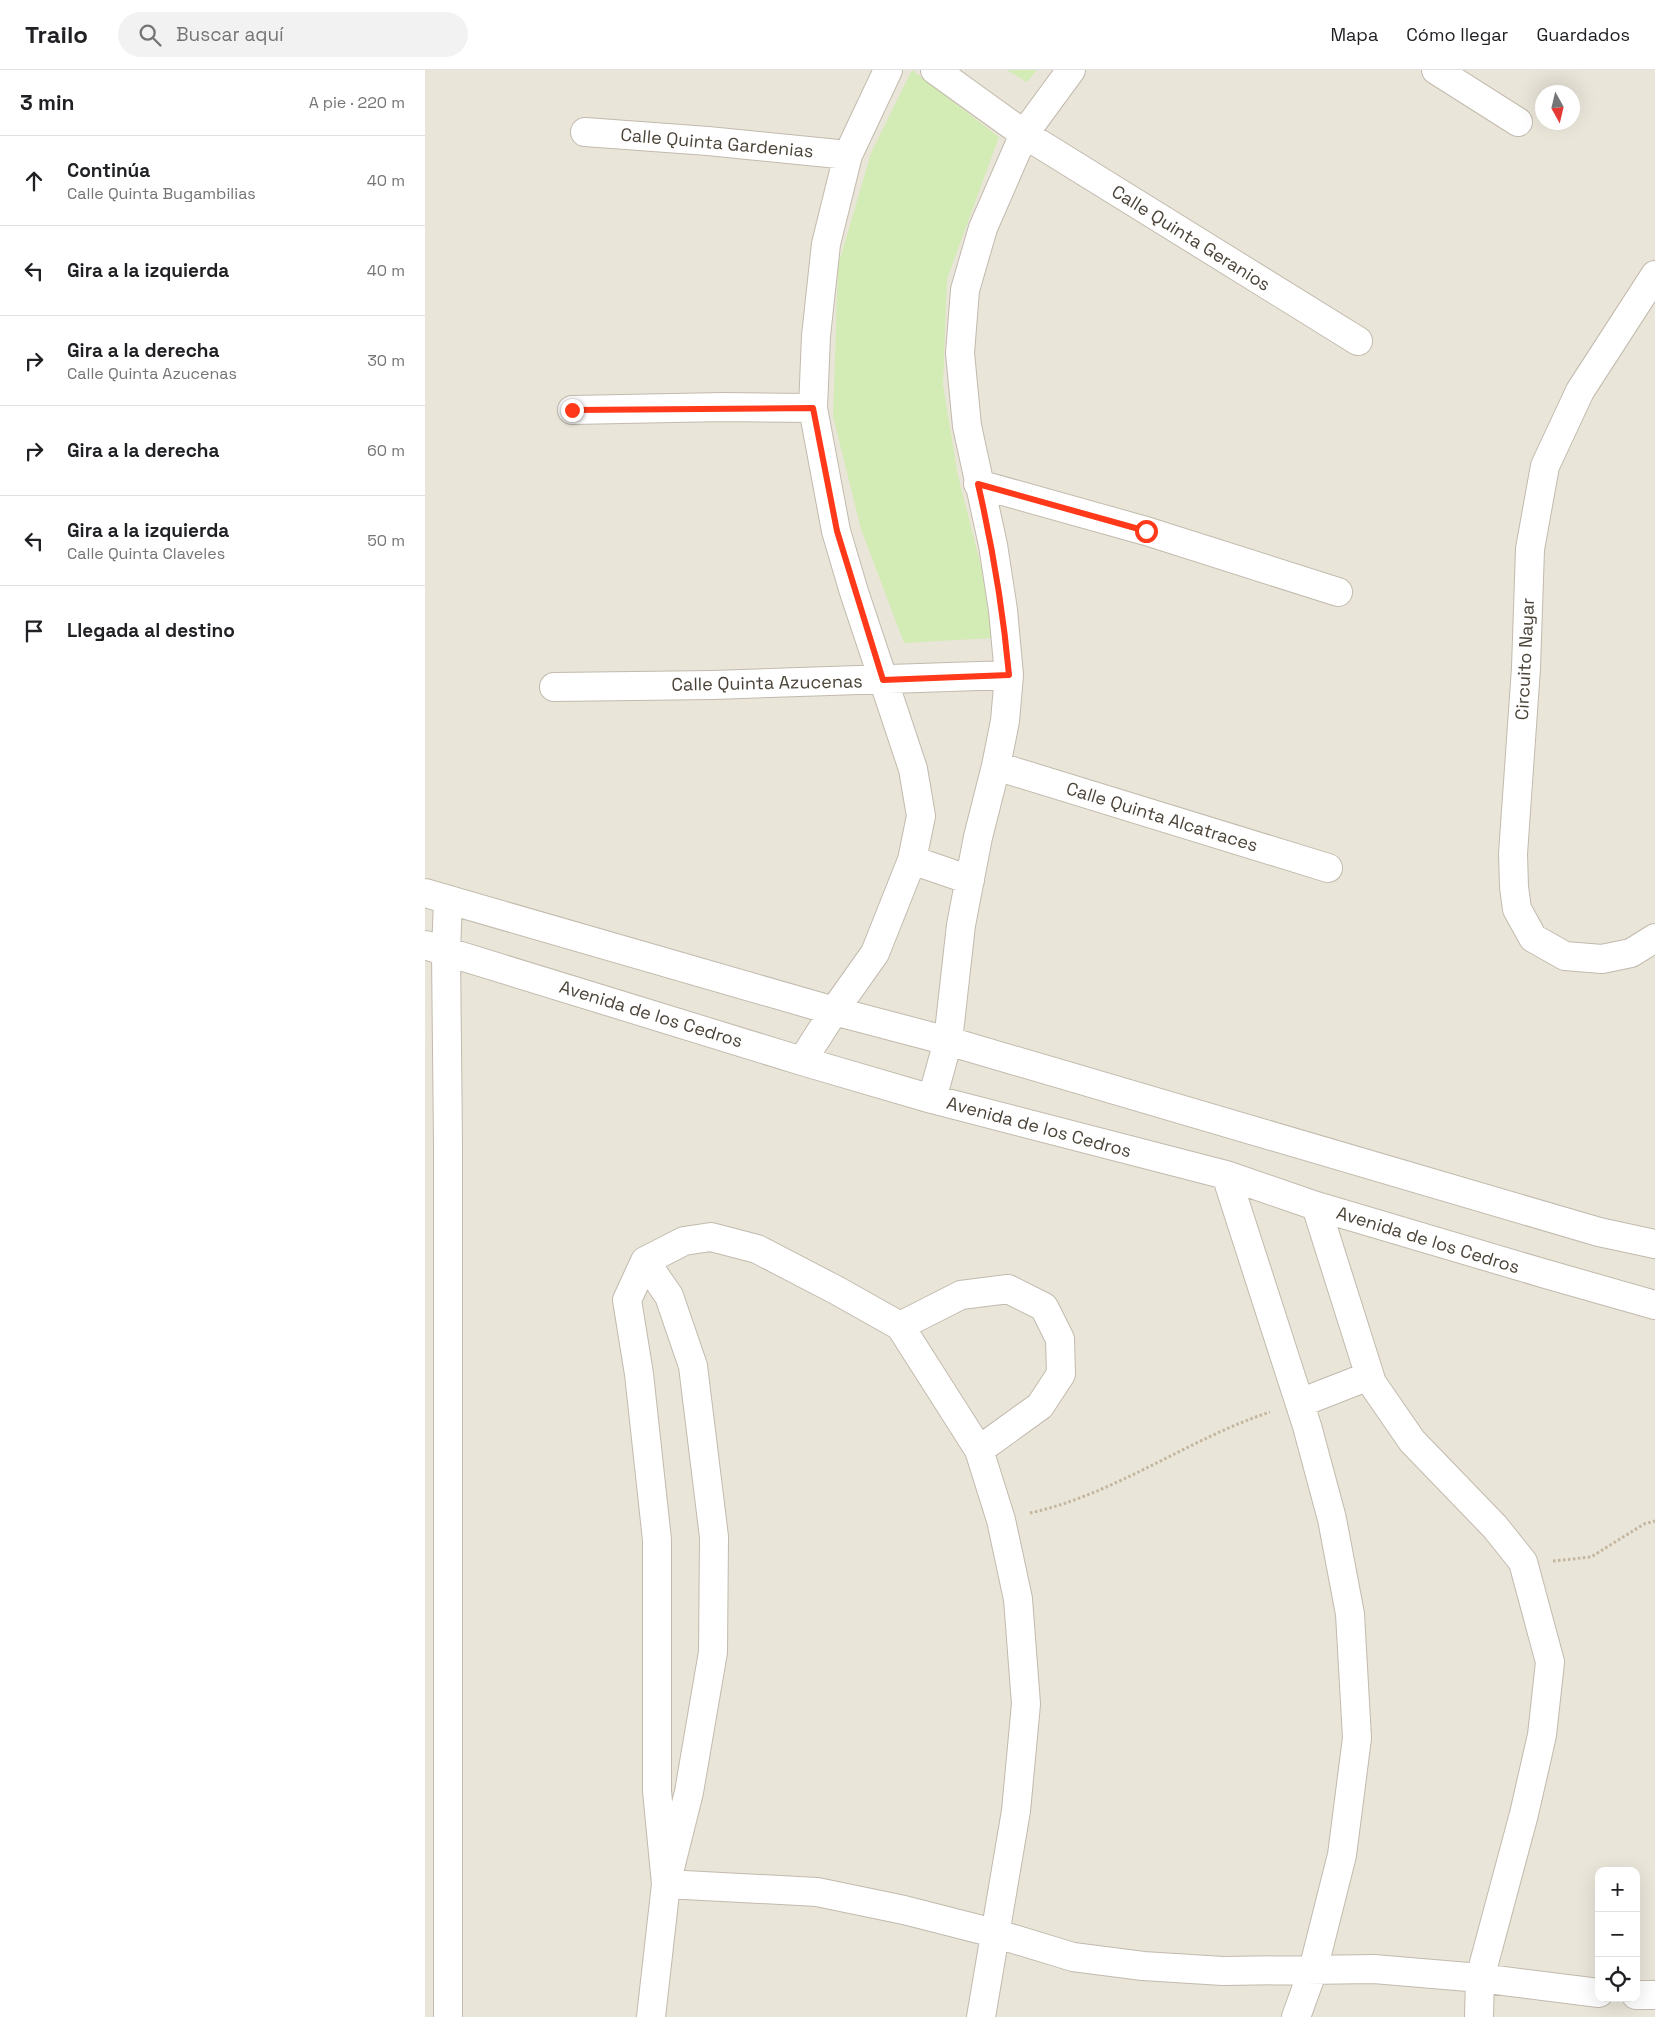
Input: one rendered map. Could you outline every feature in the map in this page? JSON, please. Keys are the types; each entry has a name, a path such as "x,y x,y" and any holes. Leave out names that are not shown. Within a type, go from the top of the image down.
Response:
{"street":[{"path":"802,1061 875,953 912,860 921,816 913,769 883,680 837,531 813,408 816,336 826,244 848,155 888,70"},
{"name":"Calle Quinta Geranios","path":"935,70 1024,134 1357,341"},
{"path":"932,1099 948,1042 961,925 978,837 997,766 1005,721 1009,675 1003,610 996,564 967,426 960,353 965,290 983,228 1024,134 1071,70"},
{"path":"1436,70 1517,122"},
{"name":"Calle Quinta Gardenias","path":"585,132 708,141 848,155"},
{"name":"Circuito Nayar","path":"1655,276 1580,391 1545,466 1530,549 1526,668 1513,854 1513,887 1517,909 1533,938 1565,956 1602,960 1631,953 1655,938"},
{"path":"572,410 813,408"},
{"path":"978,484 1146,531 1338,592"},
{"name":"Calle Quinta Azucenas","path":"554,687 883,680 1009,675"},
{"name":"Calle Quinta Alcatraces","path":"997,766 1328,868"},
{"path":"912,860 970,880"},
{"path":"448,2017 448,1144 436,948 437,896 834,1011 948,1042 1599,1232 1655,1244"},
{"name":"Avenida de los Cedros","path":"436,948 802,1061 932,1099 1225,1175 1316,1206 1536,1272 1655,1304"},
{"path":"1225,1175 1300,1403 1332,1519 1350,1614 1357,1738 1342,1855 1313,1970 1296,2017"},
{"path":"1316,1206 1372,1383 1412,1441 1495,1527 1523,1562 1550,1662 1542,1736 1525,1814 1480,1978 1479,2017"},
{"path":"666,1884 657,1791 657,1540 639,1374 627,1300 645,1261 684,1242 711,1237 757,1249 900,1326 979,1450 1001,1520 1019,1599 1026,1704 1016,1811 981,2017"},
{"path":"645,1261 669,1296 693,1366 714,1537 713,1652 689,1792 666,1884 651,2017"},
{"path":"900,1326 961,1294 1008,1289 1044,1307 1060,1339 1061,1374 1040,1406 979,1450"},
{"path":"1300,1403 1369,1376"},
{"path":"666,1884 817,1892 904,1910 995,1933 1073,1957 1143,1966 1223,1971 1374,1969 1480,1978 1595,1992"},
{"path":"1640,1995 1655,1995"}],"path":[{"path":"1001,1520 1047,1510 1097,1491 1243,1421 1300,1403"},
{"path":"1523,1562 1591,1557 1643,1524 1655,1521"}],"shaded area":[{"path":"425,70 1655,70 1655,2017 425,2017"}],"green space":[{"path":"912,70 999,137 947,279 943,385 958,476 982,570 992,638 904,643 861,529 833,416 838,266 871,153"},
{"path":"1007,70 1037,70 1027,82"}],"route":[{"path":"572,410 813,408 837,531 854,592 883,680 1009,675 1003,610 993,545 978,484 1146,531"}]}
